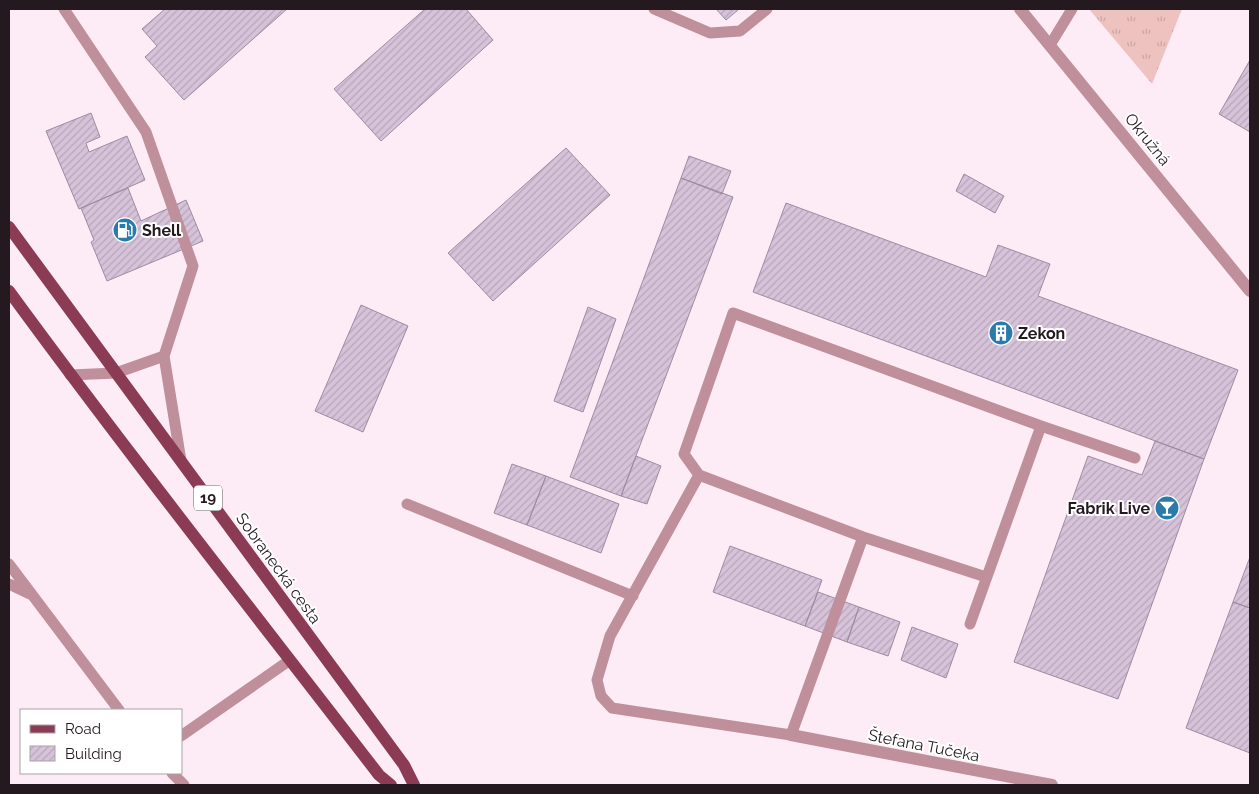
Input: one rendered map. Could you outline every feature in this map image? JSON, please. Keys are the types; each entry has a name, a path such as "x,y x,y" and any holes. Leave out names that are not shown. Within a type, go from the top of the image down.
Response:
{"main road":[{"name":"Sobranecká cesta","path":"9,227 404,766 414,785"},
{"name":"19","path":"9,291 70,375 290,660 379,775 391,785"}],"street":[{"name":"Okružná","path":"1020,9 1250,291"},
{"name":"Štefana Tučeka","path":"791,735 1052,785"}],"lane":[{"path":"64,9 146,132 193,266 164,356 181,461"},
{"path":"654,9 710,33 740,31 767,9"},
{"path":"1050,45 1072,9"},
{"path":"986,577 863,537 699,475 684,454 733,313 1041,426 1135,458"},
{"path":"70,375 116,373 164,356"},
{"path":"970,624 1041,426"},
{"path":"699,475 610,636 597,680 601,696 612,708 791,735 863,537"},
{"path":"407,504 633,596"},
{"path":"9,564 118,709"},
{"path":"9,584 32,594"},
{"path":"182,735 290,660"},
{"path":"173,774 184,785"}],"green space":[{"path":"1089,9 1182,9 1152,84"}],"building":[{"path":"165,9 287,9 184,100 145,57 157,46 142,29"},
{"path":"425,9 466,9 493,40 381,141 334,89"},
{"path":"716,9 737,9 738,10 726,20"},
{"path":"1250,60 1250,132 1219,114"},
{"path":"91,113 100,137 86,143 89,152 127,136 145,180 79,209 46,131"},
{"path":"566,148 610,195 493,301 448,253"},
{"path":"689,156 731,171 722,194 681,178"},
{"path":"964,174 1004,196 995,213 956,191"},
{"path":"681,178 733,197 621,496 570,477"},
{"path":"128,188 141,221 186,200 203,241 107,281 91,242 94,240 81,208"},
{"name":"Zekon","path":"786,203 986,277 998,245 1050,264 1038,296 1238,370 1204,459 753,292"},
{"path":"361,305 408,326 363,432 315,411"},
{"path":"588,307 616,319 583,412 554,401"},
{"path":"1155,441 1204,459 1118,699 1014,662 1088,456 1142,475"},
{"path":"636,456 661,466 647,504 621,496"},
{"path":"512,464 546,476 527,525 494,513"},
{"path":"546,476 619,504 601,553 527,525"},
{"path":"730,546 822,580 805,626 713,592"},
{"path":"1250,557 1250,608 1233,602"},
{"path":"818,592 859,607 847,642 805,626"},
{"path":"1233,602 1250,608 1250,753 1186,728"},
{"path":"859,607 900,622 888,656 847,642"},
{"path":"912,627 958,644 946,678 901,660"}],"place":[{"name":"Shell","path":"125,230"},
{"name":"Zekon","path":"1001,333"},
{"name":"Fabrik Live","path":"1167,508"}]}
